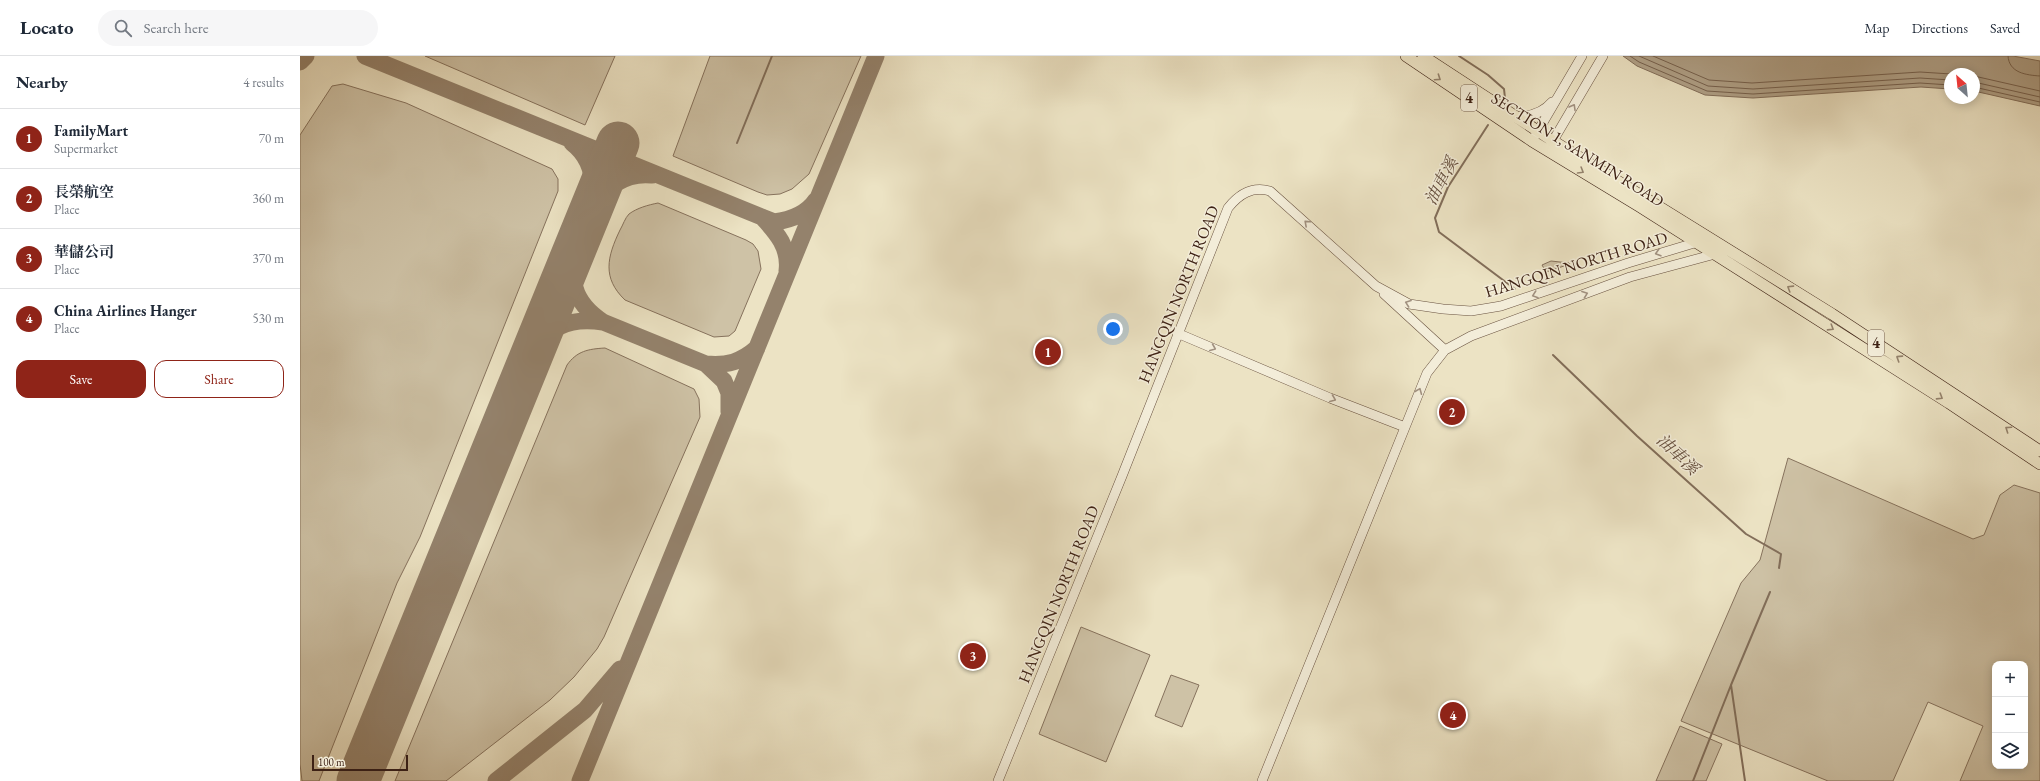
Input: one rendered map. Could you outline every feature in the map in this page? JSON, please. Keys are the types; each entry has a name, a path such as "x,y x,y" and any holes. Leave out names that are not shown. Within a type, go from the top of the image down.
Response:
{"main road":[{"name":"SECTION 1, SANMIN ROAD","path":"1406,56 1532,141 1550,146 1710,238"},
{"name":"SECTION 1, SANMIN ROAD","path":"1423,56 1538,131 1550,146 1715,254"},
{"name":"4","path":"1710,238 1832,314 2040,451"},
{"name":"4","path":"1715,254 1949,403 2040,464"}],"street":[{"path":"1532,141 1582,56"},
{"path":"1550,146 1603,56"},
{"path":"1514,116 1527,116 1539,113 1549,106 1559,95"},
{"name":"HANGQIN NORTH ROAD","path":"998,781 1119,483 1177,333 1228,208 1238,197 1250,190 1261,188 1270,191 1280,198 1376,286 1409,304 1471,311 1501,306 1635,261 1710,238"},
{"path":"1262,781 1427,373 1445,350 1471,336 1630,277 1729,250"},
{"path":"1376,286 1445,350"},
{"path":"1177,333 1330,398 1405,427"}],"shaded area":[{"path":"425,56 615,56 585,125"},
{"path":"710,56 861,56 809,174 792,189 780,194 767,195 673,156"},
{"path":"343,84 406,103 552,169 558,179 558,191 420,537 397,583 319,781 302,781 300,764 300,135 332,86"},
{"path":"658,203 746,240 753,244 758,251 761,269 735,331 729,336 714,337 625,300 613,284 609,267 610,258 612,249 625,220 629,214 636,210"},
{"path":"1551,261 1570,264 1546,272 1542,265"},
{"path":"605,348 694,389 699,399 700,417 604,637 597,649 574,677 550,700 446,781 395,781 567,365 571,360 583,352"},
{"path":"1788,458 1973,539 1984,535 2000,495 2014,485 2040,493 2040,781 1960,781 1983,726 1928,702 1893,781 1828,781 1681,721 1741,583 1760,560"},
{"path":"1081,627 1150,655 1106,762 1039,734"},
{"path":"1171,675 1199,685 1182,727 1155,716"},
{"path":"1680,726 1722,744 1706,781 1656,781"}],"water":[{"path":"1623,56 2013,56 2040,61 2040,106 1980,92 1980,68 1944,68 1944,89 1921,87 1753,98 1705,95 1637,66"}],"waterway":[{"path":"737,143 772,56"},
{"name":"油車溪","path":"1459,56 1488,75 1504,89 1505,98"},
{"name":"油車溪","path":"1488,125 1448,187 1435,218 1439,232 1515,289"},
{"name":"油車溪","path":"1553,355 1637,436 1746,534 1781,554 1779,568"},
{"name":"油車溪","path":"1745,781 1731,685 1770,592"},
{"path":"1693,781 1731,685"}],"taxiway":[{"path":"300,62 306,56"},
{"path":"365,56 774,222 786,220 803,213 816,200"},
{"path":"580,781 876,56"},
{"path":"572,143 585,156 589,164 593,180 591,207"},
{"path":"591,211 602,195 616,183 633,176 652,175"},
{"path":"762,217 781,241 786,255 787,271"},
{"path":"577,243 573,267 573,278 575,288 584,306 603,322 706,364 724,381 729,393 729,412"},
{"path":"530,359 544,339 560,327 568,323 578,321 603,322"},
{"path":"706,364 727,364 745,357 757,348"},
{"path":"496,781 585,710 620,669"}],"runway":[{"path":"358,781 618,143"}],"place":[{"name":"FamilyMart","path":"1048,352"},
{"name":"長榮航空","path":"1452,412"},
{"name":"華儲公司","path":"973,656"},
{"name":"China Airlines Hanger","path":"1453,715"}]}
